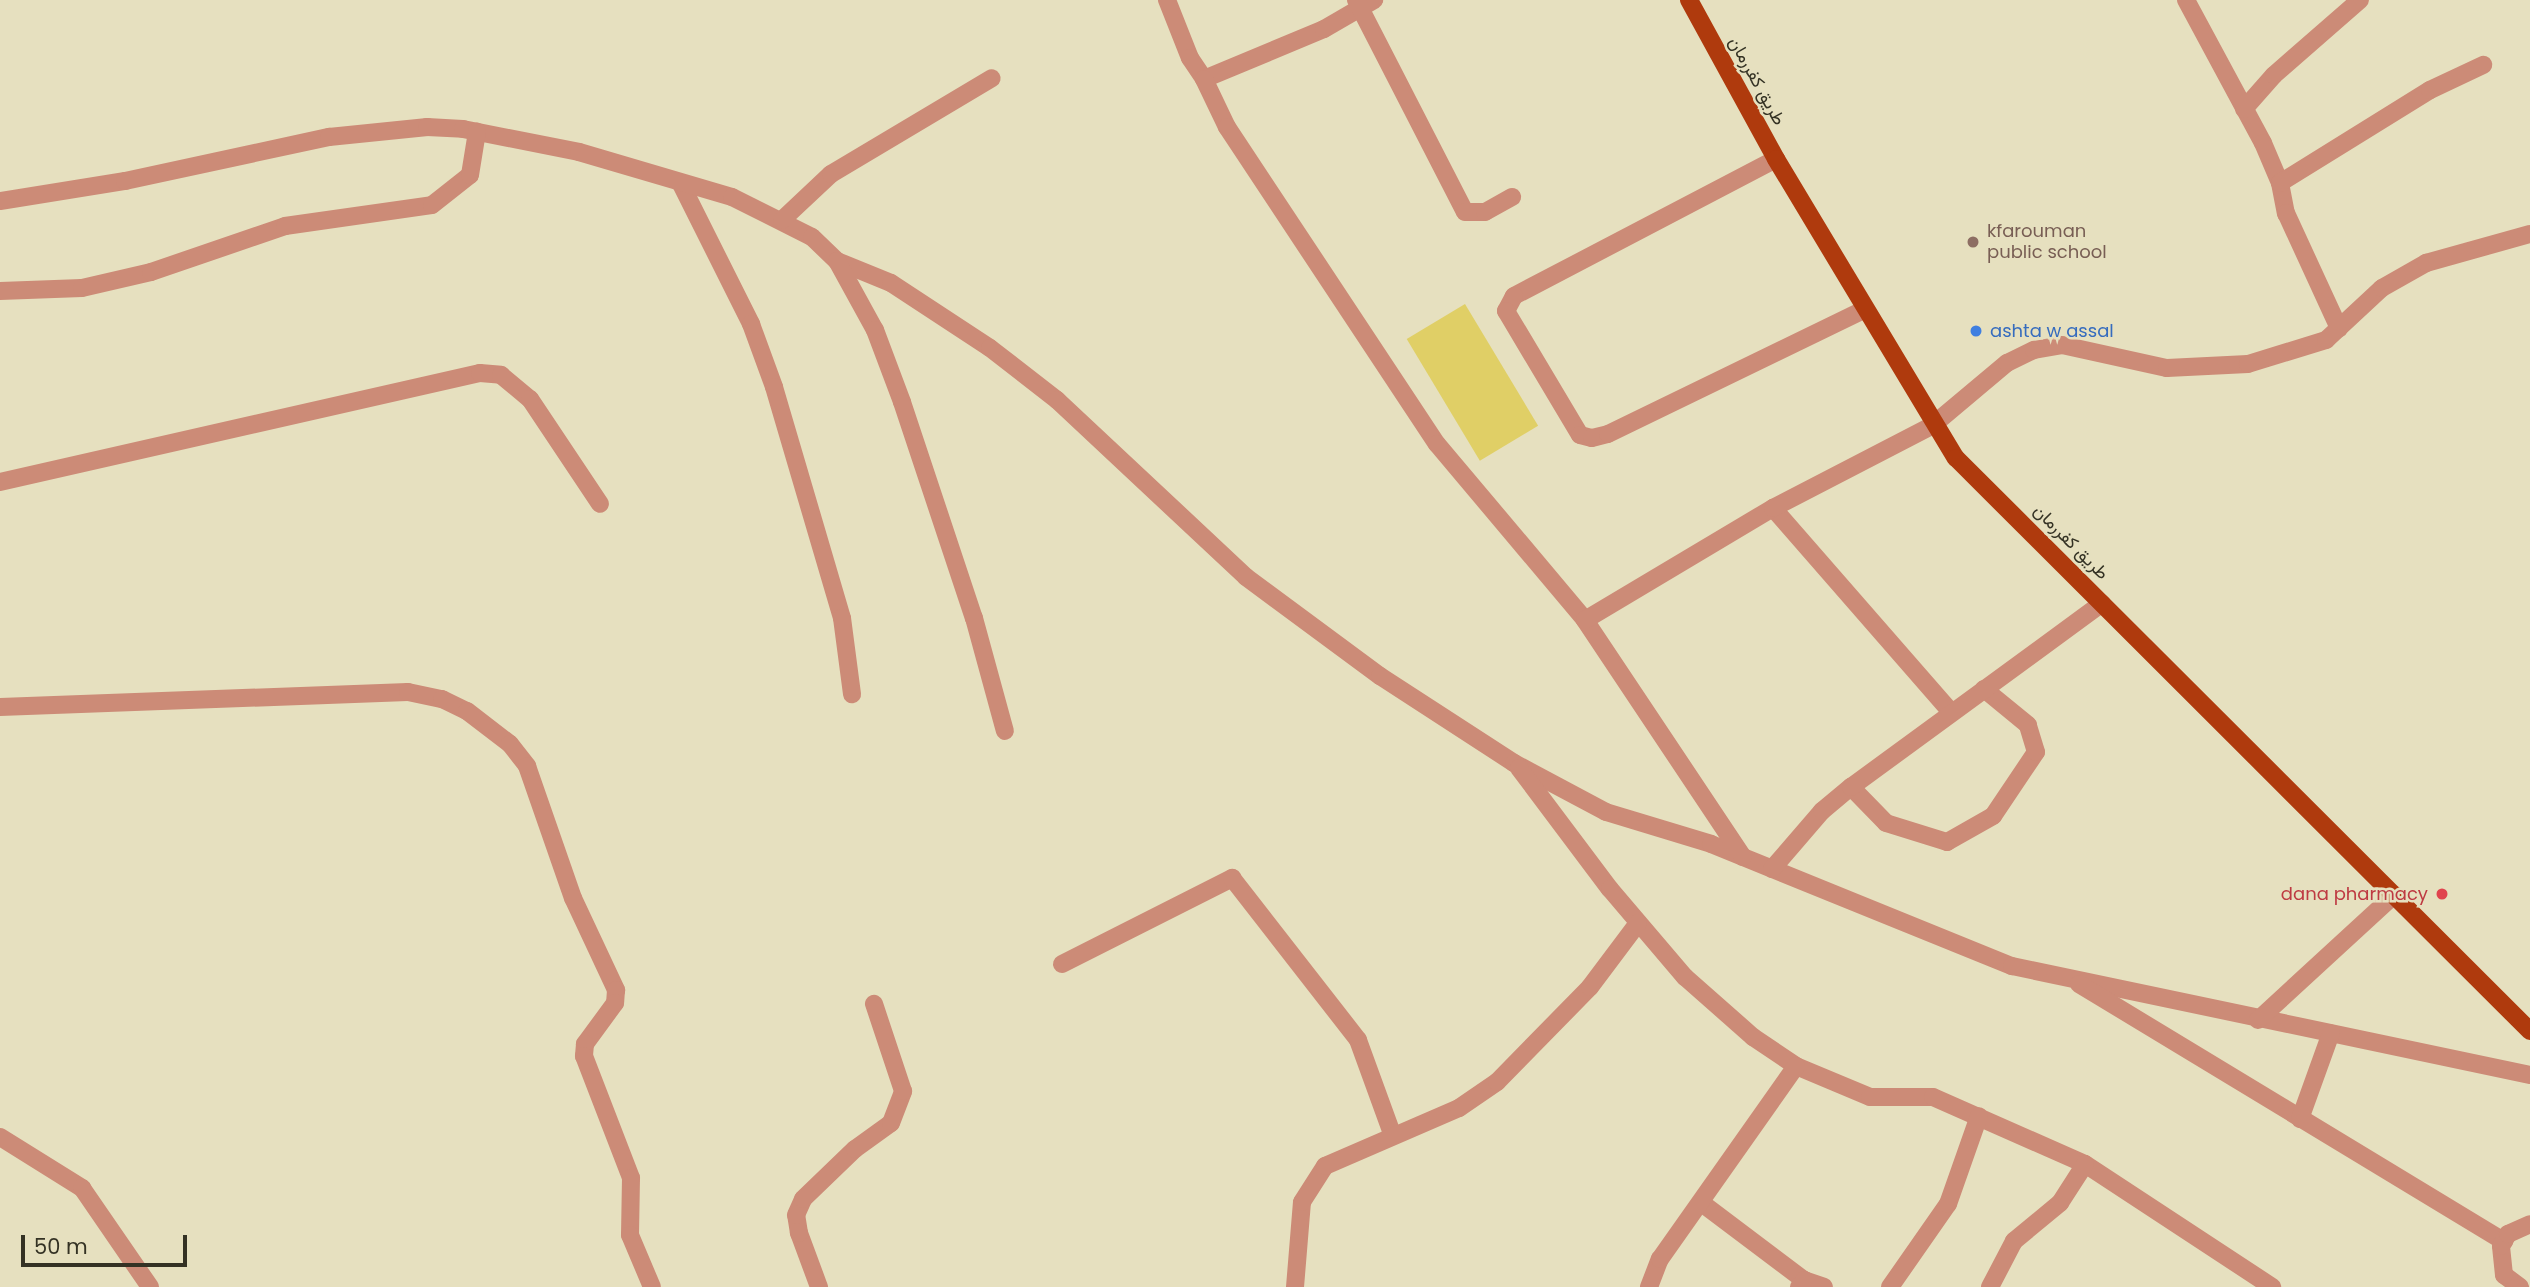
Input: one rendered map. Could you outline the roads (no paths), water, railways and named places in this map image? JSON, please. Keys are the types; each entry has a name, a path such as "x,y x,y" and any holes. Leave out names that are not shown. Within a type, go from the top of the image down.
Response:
{"main road":[{"name":"طريق كفررمان","path":"1689,0 1776,159 1933,425 1956,458 2530,1031"}],"street":[{"path":"1167,0 1190,58 1204,79 1234,138 1437,444 1585,620 1743,857"},
{"path":"2186,0 2244,108 2280,184 2286,213 2339,328"},
{"path":"2244,108 2274,75 2360,0"},
{"path":"1204,79 1363,4 1465,212 1485,212 1512,197"},
{"path":"2280,184 2430,90 2483,65"},
{"path":"782,220 831,174 992,78"},
{"path":"0,201 382,129 477,132 647,169 681,184 732,197 782,220 811,237 837,261 874,330 974,618 1005,732"},
{"path":"0,291 82,288 151,272 285,226 432,205 470,175 477,132"},
{"path":"1776,159 1514,296 1506,311 1580,435 1592,438 1608,434 1865,309"},
{"path":"681,184 751,324 775,387 842,618 852,694"},
{"path":"1585,620 1773,508 1933,425 2007,363 2034,351 2062,345 2167,368 2224,367 2309,348 2339,328 2382,288 2426,263 2530,234"},
{"path":"837,261 891,283 990,348 1057,400 1246,577 1380,676 1514,763 1606,812 1743,857 2012,966 2530,1075"},
{"path":"0,482 480,373 501,375 530,399 600,504"},
{"path":"1773,508 1951,712"},
{"path":"1772,869 1822,811 1951,712 2102,603"},
{"path":"1852,787 1886,822 1947,842 1993,816 2036,752 2028,726 1984,689"},
{"path":"0,707 408,692 442,699 467,711 510,744 527,766 573,898 615,990 612,1010 585,1044 584,1056 626,1161 631,1178 629,1235 652,1287"},
{"path":"1514,763 1637,923 1685,977 1753,1037 1796,1066 1870,1097 1933,1097 2085,1164 2272,1287"},
{"path":"1062,964 1232,878 1358,1040 1393,1136"},
{"path":"2259,1020 2394,895"},
{"path":"1295,1287 1302,1202 1313,1180 1325,1166 1459,1108 1497,1082 1590,987 1637,923"},
{"path":"2064,975 2504,1241"},
{"path":"819,1287 799,1233 796,1215 803,1199 855,1149 891,1123 904,1091 874,1004"},
{"path":"2300,1119 2331,1033"},
{"path":"1649,1287 1660,1259 1703,1204 1796,1066"},
{"path":"1890,1287 1948,1204 1979,1116"},
{"path":"0,1137 82,1188 150,1287"},
{"path":"1990,1287 2014,1241 2060,1203 2085,1164"},
{"path":"1703,1204 1802,1284 1824,1287"},
{"path":"2516,1286 2499,1261 2504,1241 2514,1230 2530,1224"}],"place":[{"name":"kfarouman public school","path":"1973,242"},
{"name":"ashta w assal","path":"1976,331"},
{"name":"dana pharmacy","path":"2442,894"}]}
